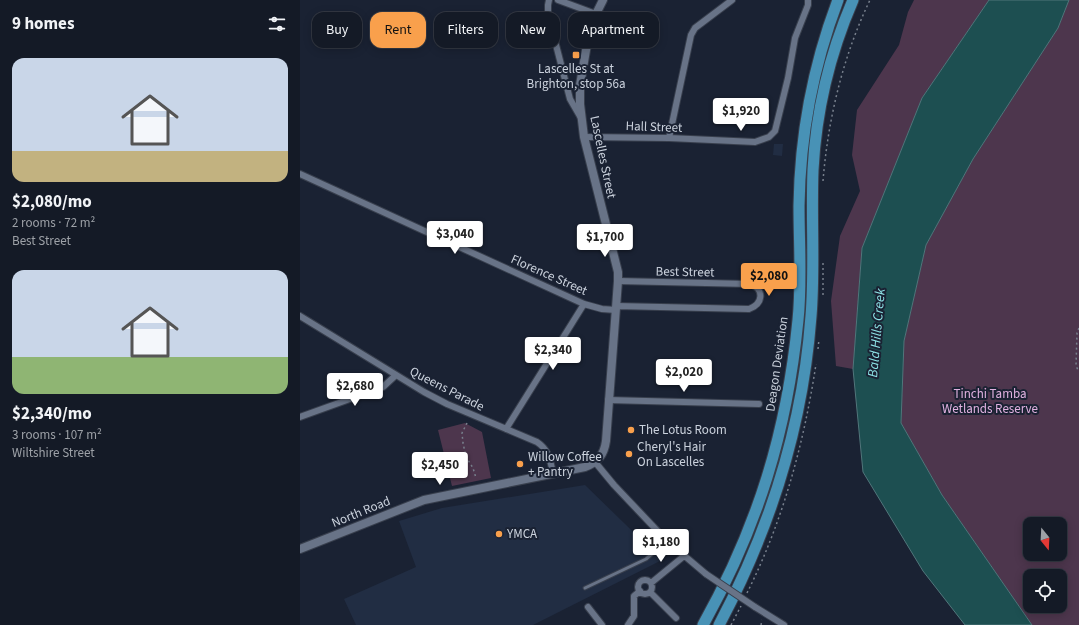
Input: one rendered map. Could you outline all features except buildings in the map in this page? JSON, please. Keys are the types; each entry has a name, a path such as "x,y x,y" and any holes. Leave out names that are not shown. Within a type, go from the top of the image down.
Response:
{"highway":[{"name":"Deagon Deviation","path":"703,625 724,587 745,541 767,482 784,415 798,319 799,206 804,137 813,81 823,43 838,0"},
{"name":"Deagon Deviation","path":"719,625 744,576 759,540 783,473 803,388 811,316 813,275 813,169 817,136 829,71 836,44 853,0"}],"street":[{"path":"549,0 548,14 570,99 582,121"},
{"path":"558,0 591,12"},
{"name":"Lascelles Street","path":"597,12 604,0"},
{"path":"669,138 691,35 696,28 732,0"},
{"name":"Hall Street","path":"584,137 669,138 755,142 769,137 776,126 788,78 795,38 808,5 808,0"},
{"name":"Lascelles Street","path":"586,48 580,85 580,104 584,137 616,262 618,281 605,449 596,462"},
{"name":"Florence Street","path":"300,174 584,304 602,309 616,308"},
{"name":"Best Street","path":"616,308 749,309 758,304 760,299 759,289 750,284 618,281"},
{"path":"506,429 584,304"},
{"name":"Queens Parade","path":"300,316 396,375 447,404 542,445 548,453 553,473"},
{"path":"300,417 383,387 396,375"},
{"path":"608,400 759,404"},
{"path":"596,462 614,485 667,541 684,556 706,574 784,625"},
{"name":"North Road","path":"300,549 424,500 585,467 596,462"},
{"path":"651,583 684,556"},
{"path":"650,592 644,594 640,591 638,586 642,582 647,581 651,583"},
{"path":"650,592 652,588 651,583"},
{"path":"628,625 634,616 634,596 640,591"},
{"path":"650,592 676,618"},
{"path":"588,607 602,625"}],"lane":[{"path":"585,588 646,559 667,541"}],"path":[{"path":"1079,328 1077,333 1076,366 1079,372"},
{"path":"467,423 462,433 463,443 466,458 473,468 476,478"},
{"path":"731,625 740,608"},
{"path":"761,625 762,620"}],"shaded area":[{"path":"774,144 783,144 782,156 773,155"},
{"path":"585,485 662,560 533,625 356,625 344,599 416,567 399,521 442,508"}],"green space":[{"path":"914,0 989,0 922,98 862,248 853,369 836,366 831,301 840,236 860,191 852,155 857,110 899,45 908,12"},
{"name":"Tinchi Tamba Wetlands Reserve","path":"1069,0 1079,0 1079,625 1032,625 1024,613 1067,613 1067,569 1023,569 1023,612 942,495 901,423 904,341 926,245 973,159 1058,28"},
{"path":"465,423 482,432 491,478 452,486 438,430"}],"water":[{"name":"Bald Hills Creek","path":"989,0 1069,0 1058,28 973,159 926,245 904,341 901,423 942,495 1032,625 965,625 923,571 863,472 853,369 862,248 922,98"}],"place":[{"name":"Lascelles St at Brighton, stop 56a","path":"576,55"},
{"name":"The Lotus Room","path":"631,430"},
{"name":"Cheryl's Hair On Lascelles","path":"629,454"},
{"name":"Willow Coffee + Pantry","path":"520,464"},
{"name":"YMCA","path":"499,534"}]}
